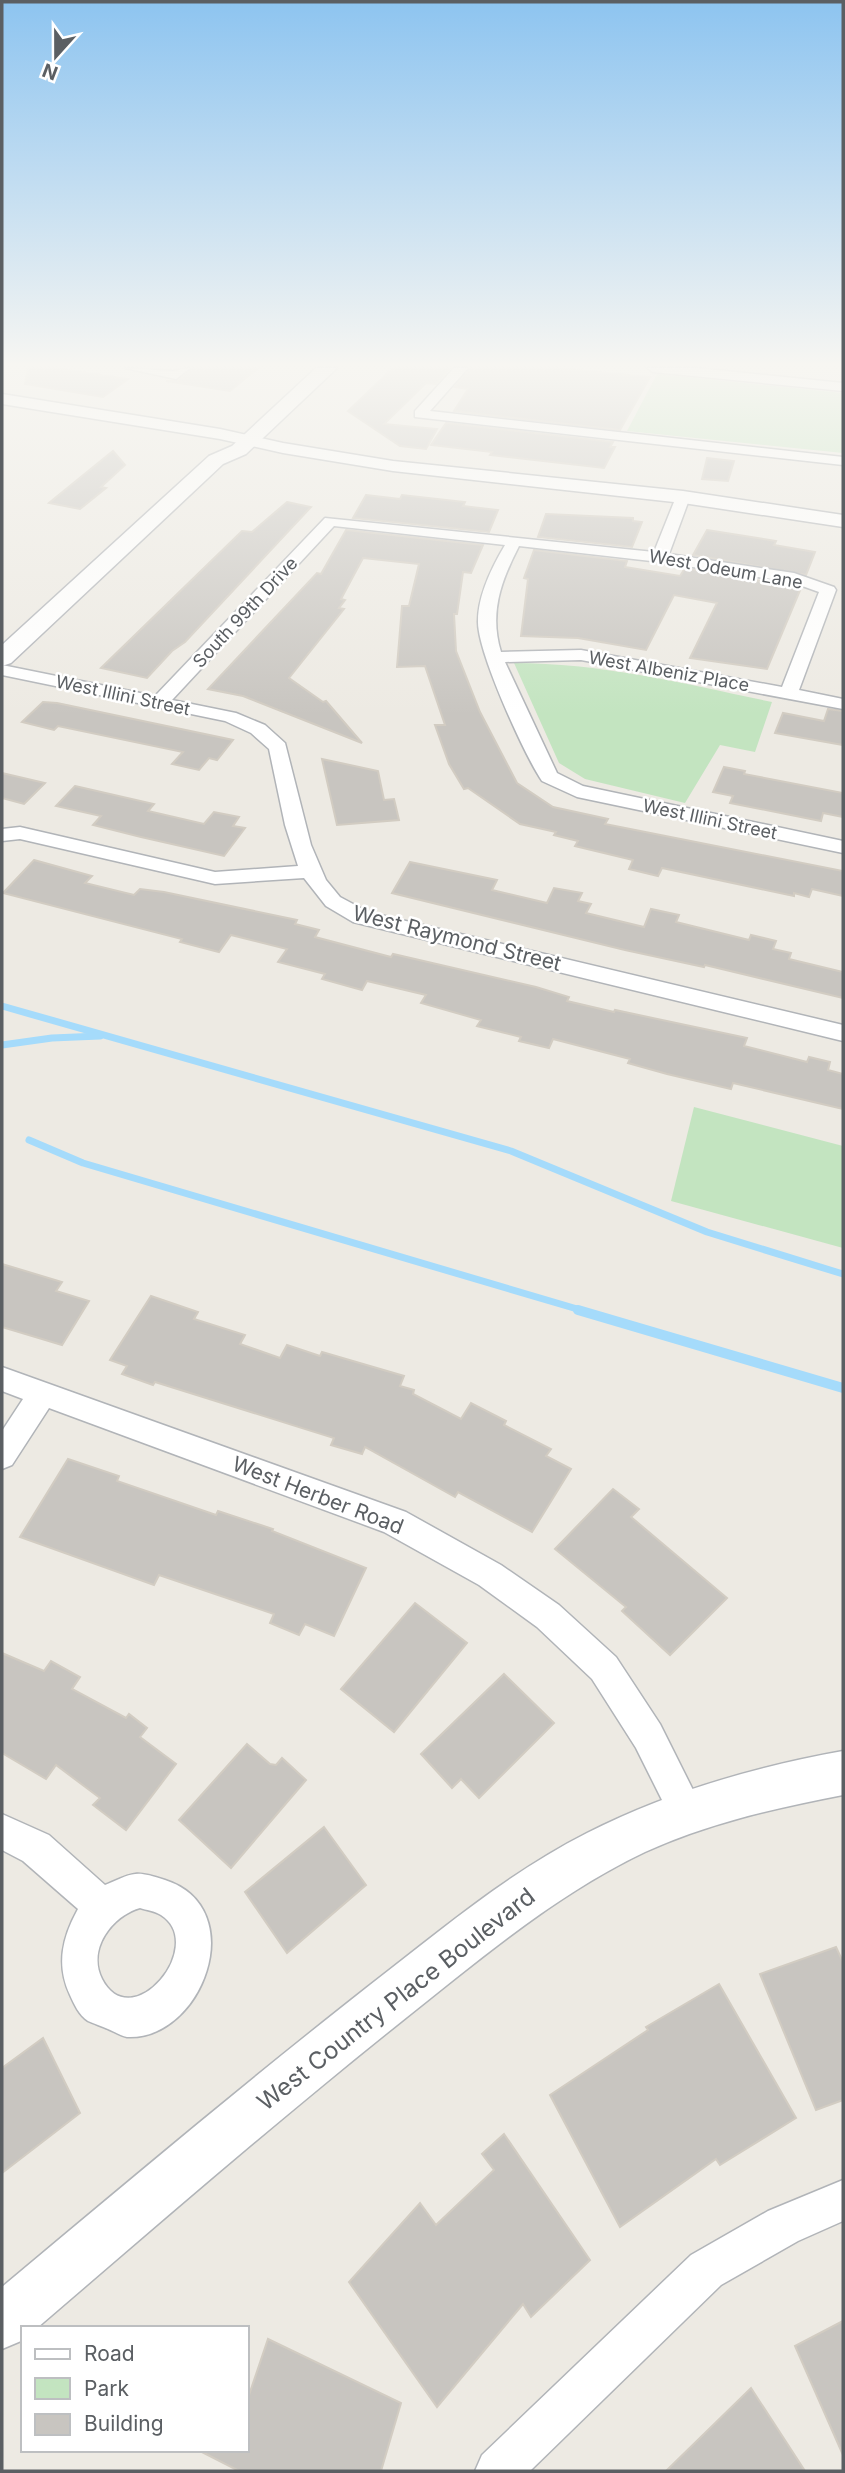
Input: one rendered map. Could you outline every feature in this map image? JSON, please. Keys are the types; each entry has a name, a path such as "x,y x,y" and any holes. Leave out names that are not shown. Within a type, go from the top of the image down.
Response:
{"main road":[{"path":"6,672 216,483"}],"street":[{"path":"554,483 683,497 843,521"},
{"path":"660,556 683,497"},
{"name":"West Odeum Lane","path":"330,521 660,556 794,578 828,590 789,693"},
{"name":"South 99th Drive","path":"159,702 330,521"},
{"name":"West Illini Street","path":"515,540 502,563 485,624 494,657 549,777 577,790 843,847"},
{"name":"West Albeniz Place","path":"494,657 581,655 843,704"},
{"name":"West Illini Street","path":"6,672 244,722 266,734 278,747 309,871"},
{"path":"2,835 20,833 215,878 309,871"},
{"name":"West Raymond Street","path":"309,871 325,894 340,907 362,917 843,1032"},
{"name":"West Herber Road","path":"2,1379 394,1522 490,1576 548,1616 604,1668 648,1736 687,1814"},
{"path":"2,1456 43,1393"},
{"name":"West Country Place Boulevard","path":"2,2322 337,2042 476,1933 561,1873 639,1831 764,1789 843,1773"},
{"path":"2,1832 36,1848 103,1907"},
{"path":"498,2471 706,2270 783,2226 843,2200"}],"green space":[{"path":"514,663 611,671 772,702 755,752 720,745 685,803 585,779 559,763"},
{"path":"694,1107 843,1146 843,1248 671,1201"}],"building":[{"path":"73,483 105,483 101,487 106,488 80,509 49,503"},
{"path":"366,495 400,499 402,495 465,502 463,506 498,510 489,532 353,518"},
{"path":"287,502 311,507 185,642 172,651 147,678 101,668 242,531 252,532"},
{"path":"546,514 633,518 633,521 642,522 632,547 538,537"},
{"path":"346,530 483,545 471,573 463,572 457,614 454,614 456,651 480,712 517,783 553,807 608,819 605,824 843,871 843,896 812,889 809,897 794,893 794,896 662,868 658,876 629,869 633,860 575,846 578,841 554,835 556,832 520,824 468,788 464,789 449,764 435,725 445,725 425,666 397,667 402,606 409,606 419,564 363,558 341,599 345,600 339,608 344,609 289,678 323,702 326,701 362,743 243,696 208,689 317,573 321,574"},
{"path":"707,530 776,541 774,545 815,552 806,575 693,555"},
{"path":"534,550 627,561 625,567 680,576 685,568 801,588 767,669 690,658 717,603 674,595 646,650 578,638 521,636 528,579 524,578"},
{"path":"43,702 233,740 217,760 209,758 199,770 172,764 183,752 58,726 54,730 22,722"},
{"path":"828,709 843,711 843,745 775,733 783,713 824,721"},
{"path":"322,759 378,771 384,800 394,799 399,820 337,825"},
{"path":"724,767 745,771 744,774 843,793 843,817 823,813 821,821 730,803 733,796 713,792"},
{"path":"2,773 45,783 24,804 2,798"},
{"path":"75,786 154,804 148,811 204,824 214,812 239,817 233,826 245,828 224,856 141,837 93,825 101,816 56,806"},
{"path":"34,860 92,876 85,883 134,895 140,889 164,892 297,920 295,924 319,930 315,937 391,957 393,954 536,987 569,997 567,1001 614,1012 615,1010 747,1038 744,1046 807,1062 809,1057 830,1062 828,1070 843,1074 843,1109 733,1083 731,1089 667,1074 628,1063 630,1059 553,1039 549,1048 519,1041 521,1037 477,1026 481,1020 421,1003 426,995 367,981 362,990 322,979 325,974 278,962 287,949 231,935 219,952 180,942 182,939 3,893"},
{"path":"410,862 497,880 492,890 547,903 554,888 582,893 578,901 591,904 586,913 644,927 651,909 679,915 676,922 749,940 751,935 776,941 773,949 791,953 789,959 843,972 843,998 705,965 704,967 625,950 392,893"},
{"path":"2,1264 62,1282 56,1291 89,1301 62,1345 2,1327"},
{"path":"151,1296 198,1312 194,1319 245,1335 240,1344 280,1358 287,1345 320,1356 322,1352 404,1376 400,1386 414,1390 413,1394 461,1419 471,1403 506,1421 504,1425 551,1449 546,1456 571,1469 532,1532 458,1492 455,1497 365,1447 362,1454 331,1445 334,1438 122,1374 127,1366 110,1360"},
{"path":"68,1459 119,1476 117,1481 216,1515 218,1511 273,1529 272,1531 366,1568 334,1636 305,1624 299,1635 270,1623 274,1614 159,1575 154,1585 20,1537"},
{"path":"613,1489 639,1509 631,1517 727,1598 670,1655 622,1611 626,1607 555,1549"},
{"path":"415,1603 467,1643 394,1732 341,1689"},
{"path":"2,1653 44,1671 51,1661 80,1677 72,1689 126,1718 129,1714 147,1728 140,1737 176,1764 126,1830 93,1805 100,1798 56,1765 46,1779 2,1753"},
{"path":"504,1674 554,1723 479,1798 461,1779 452,1788 421,1754"},
{"path":"247,1744 270,1764 276,1765 282,1758 306,1780 231,1868 179,1820"},
{"path":"324,1827 366,1885 287,1953 245,1892"},
{"path":"836,1947 843,1962 843,2100 816,2110 760,1974"},
{"path":"719,1984 796,2118 720,2165 716,2159 620,2227 550,2095 648,2030 646,2027"},
{"path":"43,2038 80,2113 2,2173 2,2068"},
{"path":"504,2134 590,2260 531,2317 523,2304 437,2407 349,2282 420,2203 436,2225 494,2170 482,2154"},
{"path":"843,2321 843,2455 795,2346"},
{"path":"268,2339 401,2403 381,2471 239,2471 202,2452 248,2452 248,2398"},
{"path":"751,2388 805,2471 666,2471"}],"waterway":[{"path":"2,1006 511,1151 707,1232 843,1274"},
{"path":"2,1045 52,1038 100,1036"},
{"path":"29,1140 83,1163 584,1311"},
{"path":"578,1310 843,1388"}]}
